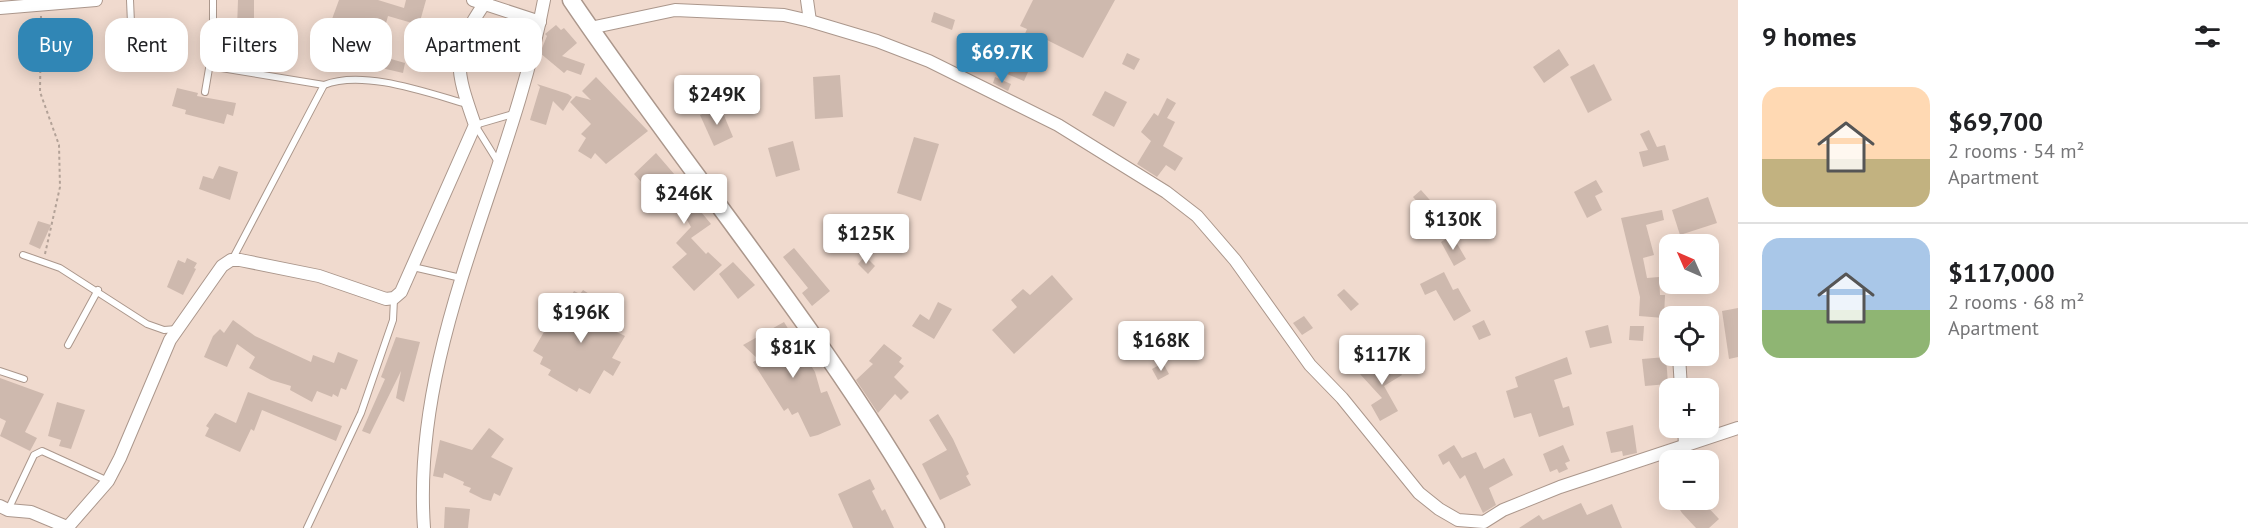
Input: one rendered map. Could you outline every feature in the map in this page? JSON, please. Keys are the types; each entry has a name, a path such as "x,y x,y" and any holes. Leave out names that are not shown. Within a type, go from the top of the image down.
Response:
{"street":[{"path":"0,8 96,0"},
{"path":"541,18 544,0"},
{"path":"571,0 764,266 909,480 936,528"},
{"path":"807,0 810,21"},
{"path":"4,508 31,512 67,528 108,481 177,329 193,310 215,273 231,260 319,276 386,299 394,298 405,286 474,125 459,79 458,61 462,43 481,1 529,18"},
{"path":"590,28 675,10 784,15 878,40 929,61 1058,125 1166,192 1197,216 1235,260 1310,365 1342,398 1419,493 1458,520 1489,525 1524,501 1738,428"},
{"path":"424,528 423,463 441,349 460,278 499,162 525,72"},
{"path":"1685,438 1685,445"}],"lane":[{"path":"130,0 131,18"},
{"path":"213,0 213,18"},
{"path":"204,92 208,72"},
{"path":"245,72 324,85 336,80 406,86 467,104"},
{"path":"231,260 324,85"},
{"path":"499,162 474,125 513,114"},
{"path":"23,255 60,268 98,290 147,324 164,330 177,329"},
{"path":"413,267 460,278"},
{"path":"68,345 98,290"},
{"path":"306,528 361,413 393,320 394,298"},
{"path":"0,371 24,380"},
{"path":"4,508 34,455 42,451 108,481"}],"path":[{"path":"42,4 40,92 59,145 60,187 43,262"}],"building":[{"path":"238,0 254,0 254,18 237,18"},
{"path":"339,0 378,0 404,8 406,0 426,0 421,18 404,18 404,21 388,16 387,18 332,18"},
{"path":"1033,0 1115,0 1083,58 1043,38 1024,81 1007,74 1027,29 1020,26"},
{"path":"934,12 955,20 952,30 931,22"},
{"path":"556,25 561,30 564,28 577,43 562,56 585,64 581,75 567,70 564,73 542,55 547,36 545,34"},
{"path":"1559,49 1569,65 1544,83 1533,67"},
{"path":"1127,53 1140,59 1134,70 1122,64"},
{"path":"392,59 404,63 403,73 392,70"},
{"path":"1594,64 1612,100 1588,113 1570,77"},
{"path":"840,75 843,117 815,119 813,77"},
{"path":"596,77 648,131 606,164 595,153 591,159 578,151 586,138 581,134 591,124 570,102 576,96 591,100 582,91"},
{"path":"995,77 1011,84 1008,91 993,83"},
{"path":"537,84 572,97 563,111 553,101 546,125 530,120 540,87"},
{"path":"177,88 198,93 197,96 236,103 233,116 227,114 224,124 185,114 186,110 172,106"},
{"path":"1105,91 1127,102 1114,127 1092,115"},
{"path":"1167,98 1176,103 1167,118 1175,122 1163,146 1183,158 1175,171 1166,165 1157,177 1137,164 1151,141 1141,132 1154,113 1158,116"},
{"path":"720,106 733,137 714,146 700,115"},
{"path":"1649,130 1657,147 1665,145 1669,160 1643,167 1639,152 1648,150 1640,134"},
{"path":"914,137 939,144 921,201 897,193"},
{"path":"793,141 800,170 776,177 768,148"},
{"path":"656,153 681,182 678,184 711,224 691,238 706,254 708,252 722,265 694,291 672,267 687,254 676,243 691,227 675,199 653,176 643,184 634,174"},
{"path":"219,166 238,172 230,200 199,189 203,176 213,179"},
{"path":"1596,180 1603,192 1595,196 1602,210 1587,218 1574,192"},
{"path":"1421,190 1444,216 1436,223 1413,197"},
{"path":"1708,197 1717,223 1680,234 1672,210"},
{"path":"1662,210 1664,220 1646,225 1654,255 1643,258 1647,278 1659,277 1659,294 1665,295 1665,306 1659,306 1659,318 1639,316 1640,297 1621,218"},
{"path":"38,221 51,225 40,249 29,244"},
{"path":"1452,235 1466,259 1454,266 1441,242"},
{"path":"794,248 830,291 812,306 802,293 808,288 783,257"},
{"path":"865,256 875,266 868,274 858,264"},
{"path":"187,258 197,263 183,295 167,287 178,260 185,263"},
{"path":"733,262 755,285 738,299 719,274"},
{"path":"1444,272 1453,290 1458,288 1471,311 1454,321 1436,290 1425,295 1420,284"},
{"path":"1052,275 1073,299 1014,354 992,330 1017,307 1011,300 1023,289 1030,295"},
{"path":"1344,289 1359,304 1351,311 1337,295"},
{"path":"583,290 597,299 595,303 622,319 615,331 625,336 612,358 621,362 613,376 604,370 590,394 579,388 577,392 548,375 551,370 540,364 543,357 533,351 552,318 557,321 574,291 580,294"},
{"path":"938,302 952,309 934,339 912,326 920,314 929,320"},
{"path":"1738,308 1738,357 1729,359 1722,311"},
{"path":"1304,316 1313,328 1302,335 1293,323"},
{"path":"233,320 255,336 311,362 313,355 334,363 338,352 358,360 346,390 341,388 338,397 317,391 312,402 290,390 291,386 271,380 249,368 255,357 237,344 227,367 204,357 213,336 220,329 224,333"},
{"path":"1484,320 1491,335 1479,340 1472,326"},
{"path":"784,322 815,372 821,393 827,391 841,425 818,435 810,437 798,412 792,415 788,408 784,411 753,362 758,359 743,345"},
{"path":"1608,325 1612,343 1590,348 1585,331"},
{"path":"1630,326 1644,326 1643,341 1629,340"},
{"path":"396,337 420,342 404,402 396,398 401,371 370,434 362,431 385,379 381,377"},
{"path":"884,344 902,358 899,362 904,366 894,377 909,392 901,400 895,394 878,413 856,380 873,364 869,361"},
{"path":"1390,357 1402,375 1384,386 1398,411 1380,421 1371,405 1382,398 1360,374 1375,361 1378,365"},
{"path":"1567,357 1572,374 1554,380 1563,408 1569,406 1574,425 1539,437 1531,413 1514,418 1506,391 1518,387 1515,377"},
{"path":"1659,358 1659,366 1667,366 1668,378 1659,378 1659,385 1645,386 1642,359"},
{"path":"1163,363 1169,374 1158,380 1152,369"},
{"path":"0,378 44,394 25,432 37,438 30,451 0,436 6,421 0,418"},
{"path":"248,392 342,426 336,441 262,410 254,431 251,429 240,452 205,436 209,428 206,426 215,413 236,423"},
{"path":"57,402 85,410 71,449 59,446 61,440 48,436"},
{"path":"938,414 953,439 969,474 966,476 971,485 940,500 922,464 947,450 929,420"},
{"path":"1633,425 1637,453 1623,456 1622,451 1611,453 1606,432"},
{"path":"489,428 504,439 491,457 513,468 500,496 494,493 491,501 483,499 469,492 471,488 463,485 464,482 444,473 443,478 433,476 440,440 472,450"},
{"path":"1454,445 1462,458 1476,452 1484,469 1504,458 1513,475 1489,488 1496,505 1483,513 1465,475 1460,479 1449,461 1443,465 1438,455"},
{"path":"1563,445 1570,461 1565,463 1568,469 1559,473 1557,469 1550,472 1543,454"},
{"path":"870,479 875,489 872,491 882,511 885,509 894,528 853,528 838,494"},
{"path":"1581,503 1587,515 1612,504 1622,528 1519,528 1539,515 1543,520"},
{"path":"445,507 470,509 468,528 444,528"},
{"path":"1680,510 1710,510 1719,519 1709,528 1696,528"}]}
